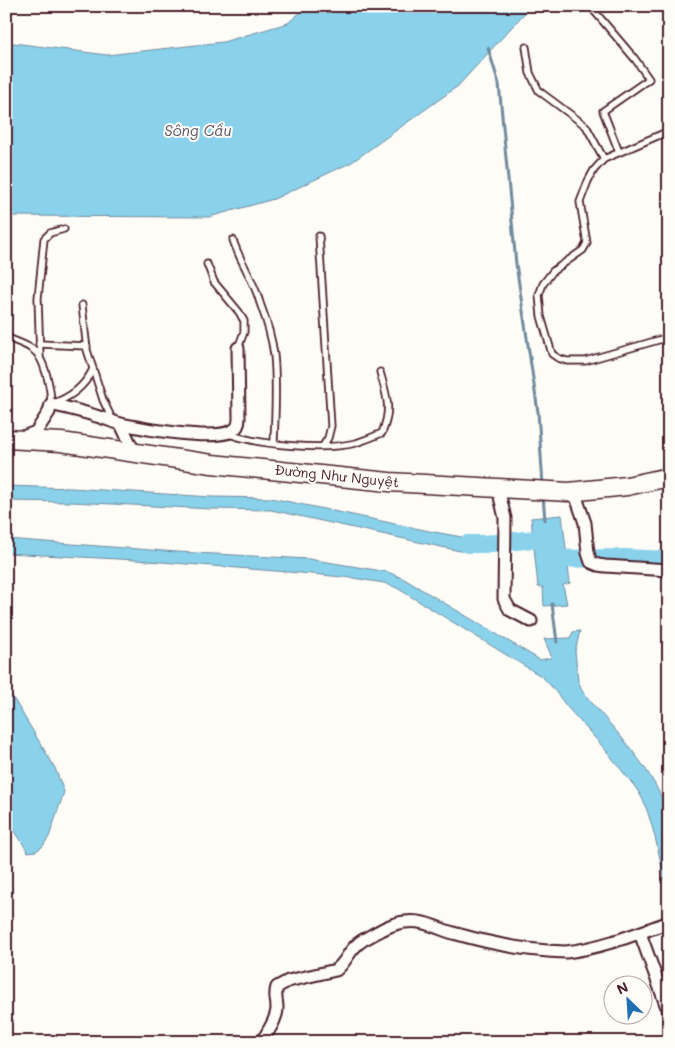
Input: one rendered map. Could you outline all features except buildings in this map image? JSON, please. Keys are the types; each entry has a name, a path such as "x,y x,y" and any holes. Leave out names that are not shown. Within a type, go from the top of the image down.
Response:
{"main road":[{"name":"Đường Như Nguyệt","path":"11,439 76,444 212,464 389,482 574,491 627,486 669,476"}],"street":[{"path":"11,439 36,432 49,412 51,404 117,423 171,432 227,433 239,425 238,348"},
{"path":"117,423 134,452"},
{"path":"498,488 505,518 504,599 510,610 531,621"},
{"path":"574,491 585,522 588,553 591,562 605,566 669,570"},
{"path":"262,1042 276,1014 275,992 277,987 288,981 336,970 353,947 384,930 405,922 426,922 454,934 490,942 555,952 579,951 640,933 669,922"},
{"path":"640,933 669,1013"}],"lane":[{"path":"590,6 635,59 648,79 603,112 620,152"},
{"path":"526,47 530,73 539,91 586,126 604,158"},
{"path":"669,131 604,158 588,181 580,202 587,243 583,250 553,271 543,284 539,295 541,316 552,354 567,361 585,361 669,337"},
{"path":"64,228 50,232 44,239 38,298 40,358 48,383 51,404 72,396 85,382 93,369"},
{"path":"319,236 331,426 328,438 323,446"},
{"path":"233,240 238,255 252,279 274,353 276,409 274,443"},
{"path":"207,264 214,282 239,312 244,321 244,332 238,348"},
{"path":"82,306 86,346 103,400 117,423"},
{"path":"6,337 33,349 40,358"},
{"path":"39,344 86,346"},
{"path":"227,433 245,440 323,446 355,443 382,433 388,418 388,405 380,372"}],"water":[{"name":"Sông Cầu","path":"308,6 531,6 458,86 352,162 274,199 209,217 6,216 6,42 107,55 223,42 288,23"},
{"path":"6,486 212,497 271,498 467,538 490,535 491,551 460,551 271,510 6,501"},
{"path":"562,515 570,583 563,585 567,604 544,606 543,587 538,587 531,518"},
{"path":"6,539 177,552 309,559 388,572 404,579 540,660 550,658 551,655 544,639 570,638 573,632 580,631 575,651 578,681 583,692 644,766 663,800 669,818 669,896 651,824 641,796 610,755 568,708 549,683 541,676 397,588 384,583 353,578 301,573 136,560 6,553"},
{"path":"605,552 669,555 669,568 606,563"},
{"path":"6,686 55,768 64,792 49,837 42,847 36,851 28,852 6,817"}],"waterway":[{"path":"488,48 499,84 516,264 538,412 543,485"},
{"path":"543,496 545,520"},
{"path":"467,544 546,538"},
{"path":"548,559 625,558 669,560"},
{"path":"552,604 557,642"}]}
